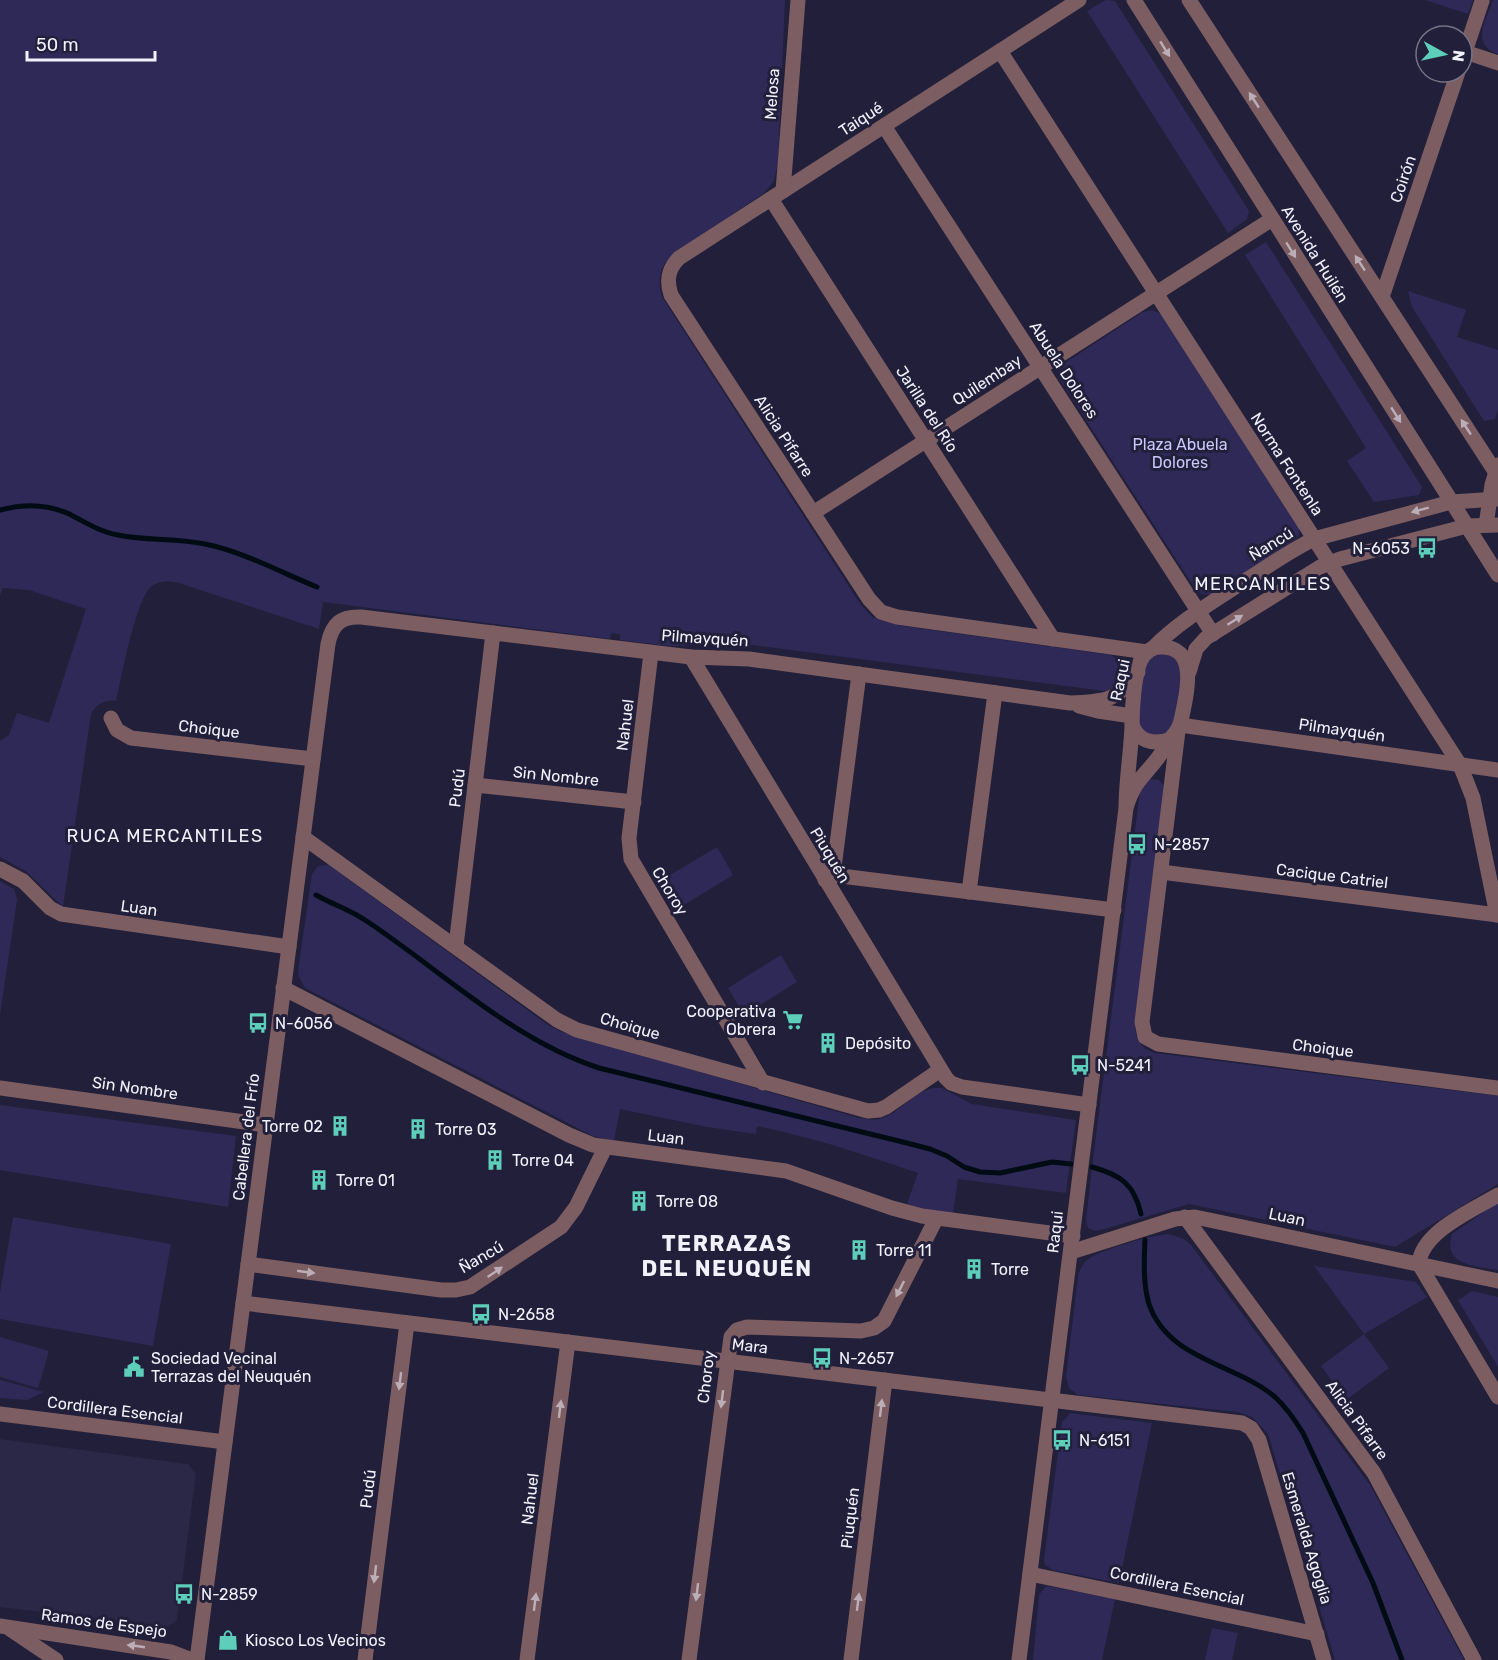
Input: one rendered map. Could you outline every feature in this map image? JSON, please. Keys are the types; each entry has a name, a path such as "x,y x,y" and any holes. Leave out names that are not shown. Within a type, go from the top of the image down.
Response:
{"street":[{"name":"Melosa","path":"777,195 798,0"},
{"name":"Taiqué","path":"668,275 670,268 679,258 1079,0"},
{"name":"Avenida Huilén","path":"1134,0 1498,575"},
{"name":"Avenida Huilén","path":"1189,0 1497,471"},
{"path":"1474,26 1482,2"},
{"name":"Norma Fontenla","path":"1000,51 1460,765 1473,798 1497,915"},
{"path":"1474,59 1498,63"},
{"name":"Coirón","path":"1382,297 1454,84"},
{"name":"Abuela Dolores","path":"884,126 1213,634"},
{"name":"Jarilla del Río","path":"777,195 926,441 1053,639"},
{"name":"Quilembay","path":"813,513 1272,219"},
{"name":"Alicia Pifarre","path":"668,275 671,295 869,599 881,612 897,617 1053,639"},
{"path":"1188,678 1196,649 1213,634 1309,573 1330,563 1467,526 1492,525 1497,471"},
{"name":"Ñancú","path":"1150,650 1198,611 1314,539 1451,502 1494,499"},
{"name":"Pilmayquén","path":"338,621 344,618 361,618 691,657 749,659 1070,703 1132,720"},
{"name":"Cabellera del Frío","path":"197,1660 328,644 338,621"},
{"name":"Pudú","path":"456,946 494,633"},
{"path":"1053,639 1150,650"},
{"name":"Raqui","path":"1019,1660 1114,910 1139,664 1150,650 1166,647 1178,652 1187,663 1188,678 1176,732 1142,1022 1145,1037"},
{"name":"Nahuel","path":"634,802 651,652"},
{"name":"Piuquén","path":"691,657 829,877 940,1070"},
{"name":"Pilmayquén","path":"1070,703 1099,701 1117,695 1138,672"},
{"path":"859,674 829,877 1114,910"},
{"path":"969,892 995,693"},
{"name":"Choique","path":"111,718 117,730 131,738 313,759"},
{"name":"Raqui","path":"1132,720 1134,731 1143,740 1156,743 1176,732"},
{"name":"Pilmayquén","path":"1176,732 1498,770"},
{"name":"Raqui","path":"1126,808 1137,782 1160,756 1176,732"},
{"name":"Sin Nombre","path":"475,785 634,802"},
{"name":"Choroy","path":"634,802 629,849 635,867 763,1083"},
{"name":"Choique","path":"303,837 567,1026 868,1111 886,1107 940,1070"},
{"name":"Luan","path":"0,869 23,881 50,908 61,914 289,947"},
{"name":"Cacique Catriel","path":"1161,872 1497,915"},
{"name":"Luan","path":"283,988 575,1137 605,1148 786,1171 892,1208 936,1219 1073,1236"},
{"name":"Choique","path":"1145,1037 1158,1044 1498,1088"},
{"path":"940,1070 956,1086 1089,1105"},
{"name":"Sin Nombre","path":"0,1088 266,1125"},
{"name":"Ñancú","path":"248,1264 441,1290 470,1287 561,1227 576,1207 605,1148"},
{"path":"1498,1195 1433,1236 1422,1250 1419,1264 1498,1397"},
{"name":"Alicia Pifarre","path":"1185,1217 1374,1473 1474,1660"},
{"name":"Luan","path":"1071,1252 1185,1217 1213,1219 1498,1281"},
{"name":"Choroy","path":"689,1660 726,1361 731,1337 741,1327 861,1331 880,1325 936,1219"},
{"name":"Mara","path":"243,1303 1236,1422 1251,1428"},
{"name":"Pudú","path":"365,1660 407,1323"},
{"name":"Nahuel","path":"527,1660 568,1342"},
{"name":"Piuquén","path":"851,1660 885,1380"},
{"name":"Cordillera Esencial","path":"0,1414 225,1442"},
{"name":"Esmeralda Agoglia","path":"1251,1428 1259,1440 1324,1660"},
{"name":"Cordillera Esencial","path":"1030,1574 1317,1634"},
{"name":"Ramos de Espejo","path":"4,1627 56,1660"},
{"name":"Ramos de Espejo","path":"4,1627 171,1652 192,1660"}],"shaded area":[{"path":"0,1439 188,1464 196,1474 177,1620 167,1627 0,1607"}],"green space":[{"path":"0,0 785,0 778,162 774,181 764,193 672,255 664,264 660,274 662,297 861,605 872,617 896,625 1111,655 1121,664 1120,681 1116,686 1104,691 744,644 671,646 620,640 620,634 611,633 610,639 323,602 319,629 179,583 162,582 152,586 140,606 116,701 101,703 91,714 63,907 27,872 0,857 0,741 9,735 17,713 49,723 86,609 29,590 3,588 0,595"},
{"path":"1106,0 1115,1 1249,211 1247,219 1228,233 1087,11"},
{"path":"1425,0 1473,0 1468,14"},
{"path":"1493,0 1498,0 1498,54 1489,50 1482,38 1484,23"},
{"path":"1266,242 1422,487 1419,495 1374,502 1347,461 1366,448 1245,255"},
{"path":"1408,291 1466,310 1457,337 1498,350 1498,409 1495,419 1484,421 1412,307"},
{"name":"Plaza Abuela Dolores","path":"1152,310 1161,314 1299,528 1299,535 1295,540 1210,595 1196,590 1058,377 1058,370 1063,364 1143,312"},
{"path":"1156,653 1171,654 1182,667 1176,720 1165,735 1149,735 1136,725 1143,666"},
{"path":"1150,779 1159,780 1164,786 1135,1025 1136,1035 1143,1046 1155,1053 1498,1096 1498,1184 1395,1247 1189,1204 1105,1229 1095,1231 1088,1228 1086,1221 1092,1167 1140,791"},
{"path":"717,847 733,875 679,908 662,880"},
{"path":"329,865 548,1025 562,1032 859,1118 874,1120 883,1118 926,1090 942,1088 972,1104 1076,1120 1066,1193 958,1179 953,1214 907,1204 918,1173 778,1130 757,1126 756,1134 707,1127 620,1109 614,1141 593,1136 305,988 298,971 312,874 318,866"},
{"path":"0,881 14,889 17,900 0,1015"},
{"path":"781,955 797,982 744,1015 728,988"},
{"path":"0,1105 236,1136 228,1207 0,1170"},
{"path":"1498,1202 1498,1270 1471,1265 1456,1258 1450,1245 1452,1234"},
{"path":"13,1217 171,1244 153,1346 0,1319 0,1293"},
{"path":"1168,1234 1184,1239 1191,1245 1370,1485 1464,1660 1335,1660 1268,1434 1252,1417 1238,1412 1078,1395 1069,1388 1066,1377 1078,1276 1082,1265 1093,1256 1114,1248"},
{"path":"1314,1266 1416,1282 1427,1297 1364,1334"},
{"path":"1472,1291 1498,1297 1498,1367 1458,1300"},
{"path":"1364,1334 1389,1368 1346,1400 1321,1366"},
{"path":"0,1337 49,1351 38,1388 0,1377"},
{"path":"0,1380 44,1392 27,1400 0,1398"},
{"path":"1070,1413 1152,1423 1119,1583 1053,1570 1045,1565 1062,1422"},
{"path":"1046,1586 1115,1599 1102,1660 1033,1660 1039,1595"},
{"path":"1212,1628 1238,1633 1232,1660 1205,1660"}],"waterway":[{"path":"0,510 25,506 51,508 111,534 205,544 248,557 317,587"},
{"path":"316,895 365,920 478,1002 536,1040 567,1056 599,1068 930,1149 964,1167 980,1172 1000,1173 1052,1162 1071,1164"},
{"path":"1092,1167 1125,1182 1134,1195 1141,1214"},
{"path":"1145,1240 1146,1289 1149,1304 1158,1323 1187,1349 1241,1376 1275,1397 1303,1433 1373,1583 1402,1660"}],"place":[{"name":"N-6053","path":"1427,548"},
{"name":"N-2857","path":"1137,844"},
{"name":"Cooperativa Obrera","path":"793,1020"},
{"name":"N-6056","path":"258,1023"},
{"name":"Depósito","path":"828,1043"},
{"name":"N-5241","path":"1080,1065"},
{"name":"Torre 02","path":"340,1126"},
{"name":"Torre 03","path":"418,1129"},
{"name":"Torre 04","path":"495,1160"},
{"name":"Torre 01","path":"319,1180"},
{"name":"Torre 08","path":"639,1201"},
{"name":"Torre 11","path":"859,1250"},
{"name":"Torre","path":"974,1269"},
{"name":"N-2658","path":"481,1314"},
{"name":"N-2657","path":"822,1358"},
{"name":"Sociedad Vecinal Terrazas del Neuquén","path":"134,1367"},
{"name":"N-6151","path":"1062,1440"},
{"name":"N-2859","path":"184,1594"},
{"name":"Kiosco Los Vecinos","path":"228,1640"}],"district":[{"name":"MERCANTILES","path":"1263,584"},
{"name":"RUCA MERCANTILES","path":"165,836"},
{"name":"TERRAZAS DEL NEUQUÉN","path":"727,1256"}]}
